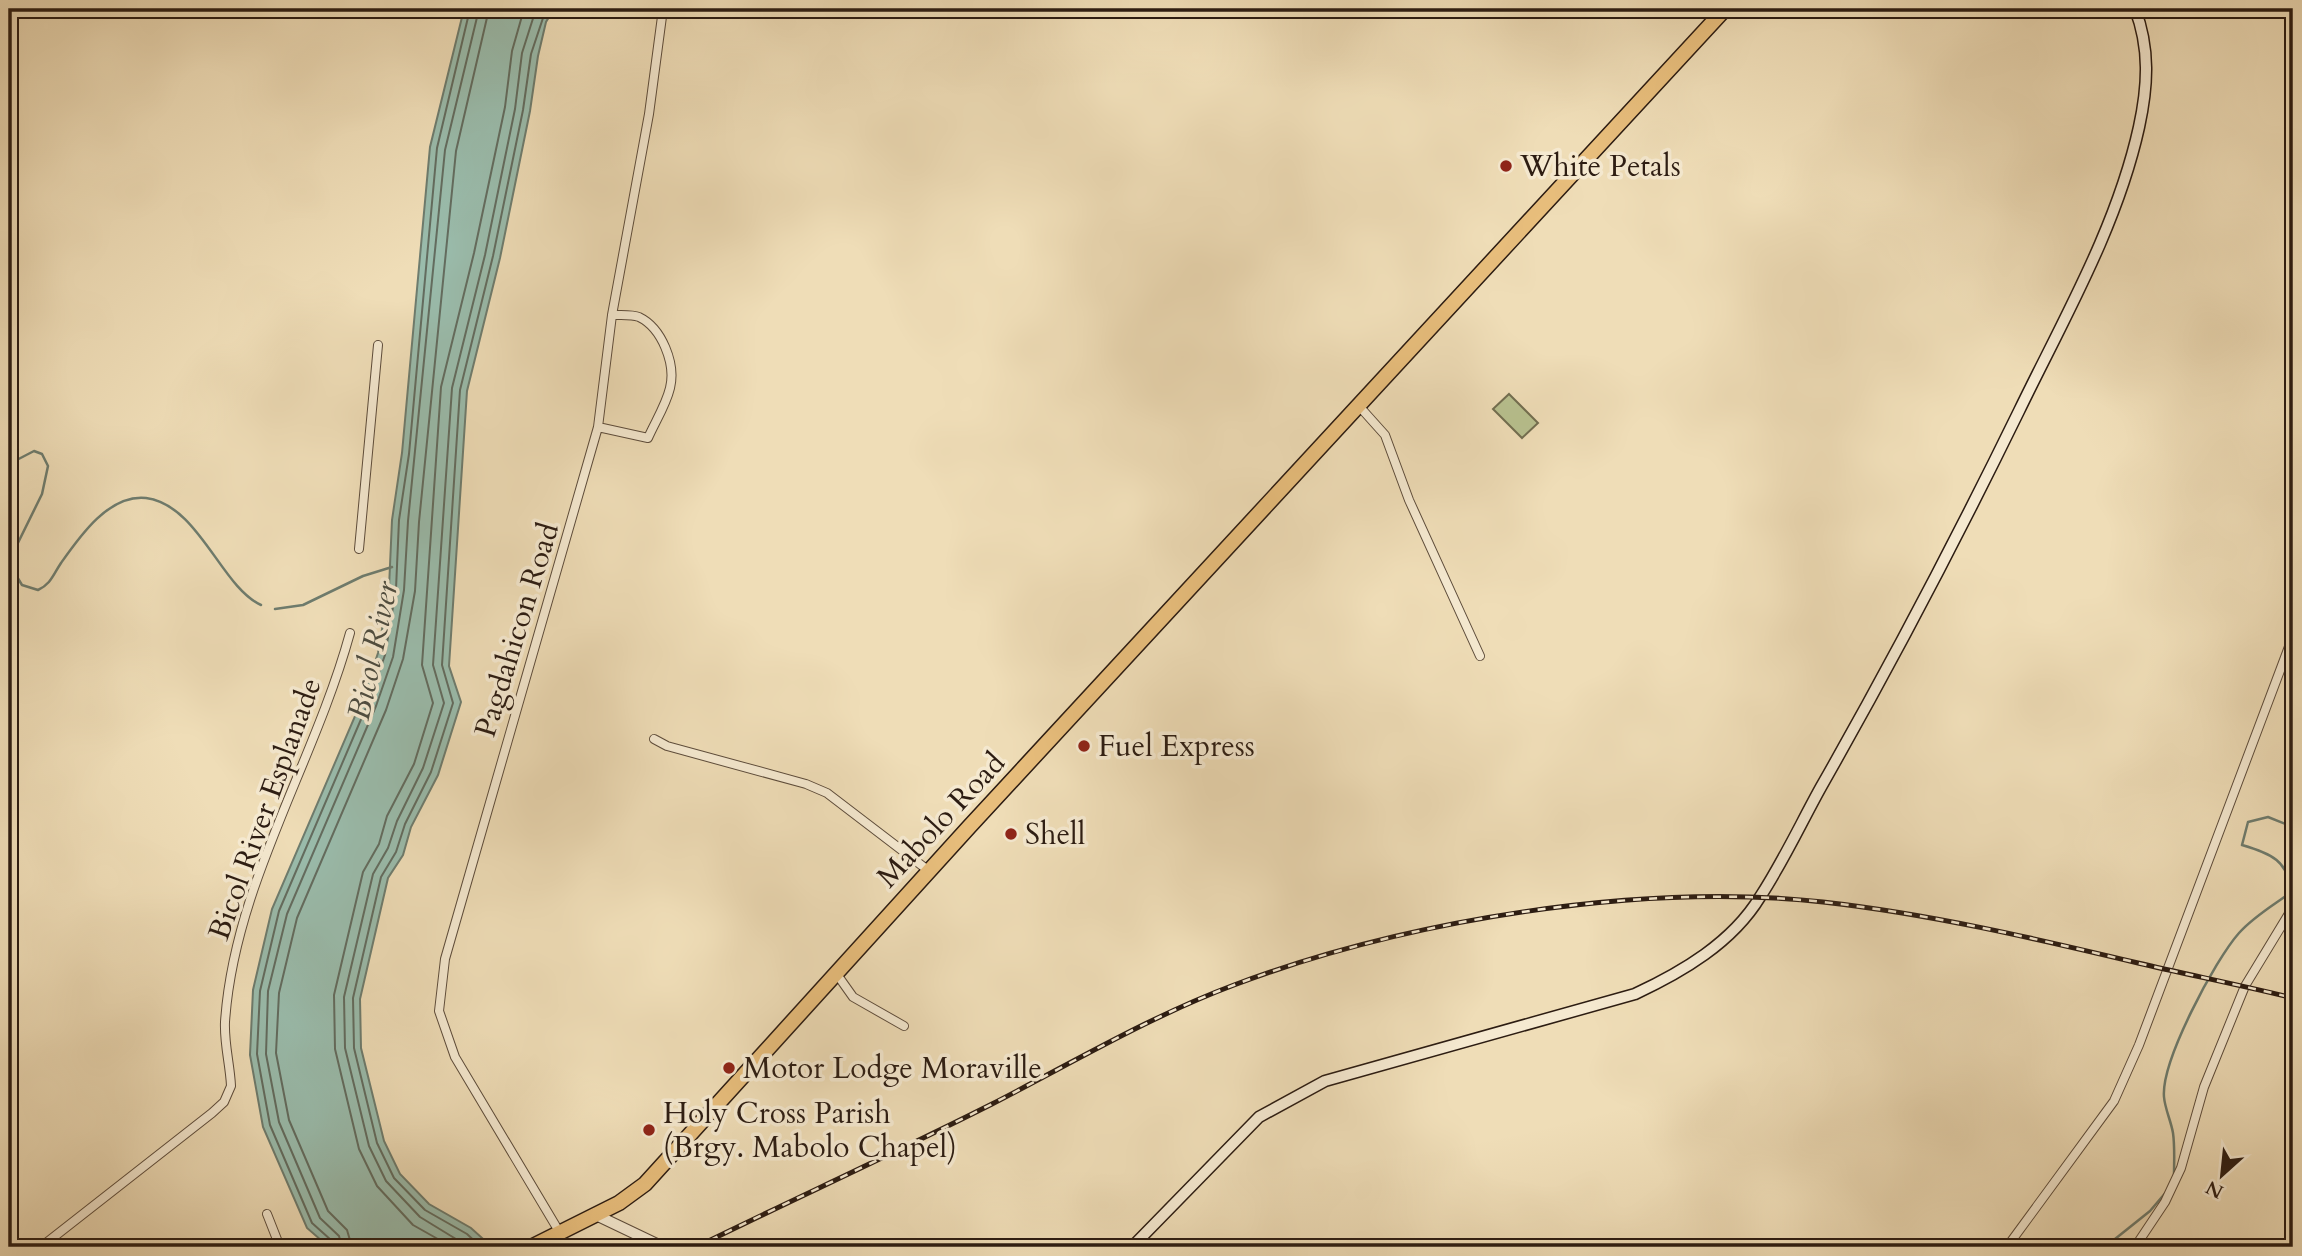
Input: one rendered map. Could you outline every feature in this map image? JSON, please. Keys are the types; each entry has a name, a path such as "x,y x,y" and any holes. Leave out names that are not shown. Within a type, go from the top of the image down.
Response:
{"highway":[{"name":"Mabolo Road","path":"531,1247 596,1215 645,1184 929,871 1725,9"}],"main road":[{"path":"1132,1247 1259,1117 1325,1081 1635,994 1672,976 1703,956 1733,929 1760,898 1871,700 1973,503 2092,262 2131,158 2143,107 2148,55 2135,9"}],"street":[{"name":"Pagdahicon Road","path":"560,1233 455,1057 439,1012 445,958 598,427 612,315 649,114 663,9"},
{"path":"598,427 648,438 670,387 670,367 665,346 652,327 638,316 612,315"},
{"path":"359,549 378,345"},
{"path":"1363,402 1385,435 1409,500 1480,656"},
{"name":"Bicol River Esplanade","path":"41,1247 212,1112 229,1095 231,1086 225,1024 240,934 322,718 350,634"},
{"path":"2007,1247 2114,1101 2139,1045 2239,786 2293,636"},
{"path":"654,739 667,746 806,784 827,793 929,871"},
{"path":"2135,1247 2165,1202 2181,1168 2204,1087 2245,986 2293,907"},
{"path":"836,973 853,997 904,1026"},
{"path":"267,1214 280,1247"},
{"path":"596,1215 663,1247"}],"green space":[{"path":"1509,394 1538,423 1522,438 1493,409"}],"water":[{"path":"464,9 554,9 546,22 538,56 530,111 500,258 467,391 449,666 461,702 438,775 411,827 403,855 388,878 360,999 361,1048 384,1141 400,1174 429,1204 471,1228 492,1247 329,1247 307,1228 263,1127 250,1055 253,990 272,909 362,700 378,653 389,588 392,520 402,453 430,147"}],"waterway":[{"path":"9,464 34,451 42,454 48,466 42,494 12,555 11,567 22,585 38,590 42,588 97,519 120,503 146,498 165,504 181,515 234,582 247,596 261,605"},
{"name":"Bicol River","path":"275,609 303,605 363,576 392,567"},
{"path":"2174,1176 2173,1133 2164,1097 2165,1081 2180,1036 2204,987 2229,946 2250,922 2290,893 2289,882 2282,866 2269,855 2242,845 2248,822 2268,817 2293,827"},
{"path":"2110,1247 2115,1239 2150,1211 2167,1191"}],"railway":[{"path":"696,1247 992,1104 1142,1025 1203,997 1301,962 1373,942 1448,925 1525,912 1602,902 1678,897 1752,897 1823,902 1903,913 1981,928 2293,998"}],"place":[{"name":"White Petals","path":"1506,166"},
{"name":"Fuel Express","path":"1084,746"},
{"name":"Shell","path":"1011,834"},
{"name":"Motor Lodge Moraville","path":"729,1068"},
{"name":"Holy Cross Parish (Brgy. Mabolo Chapel)","path":"649,1130"}]}
